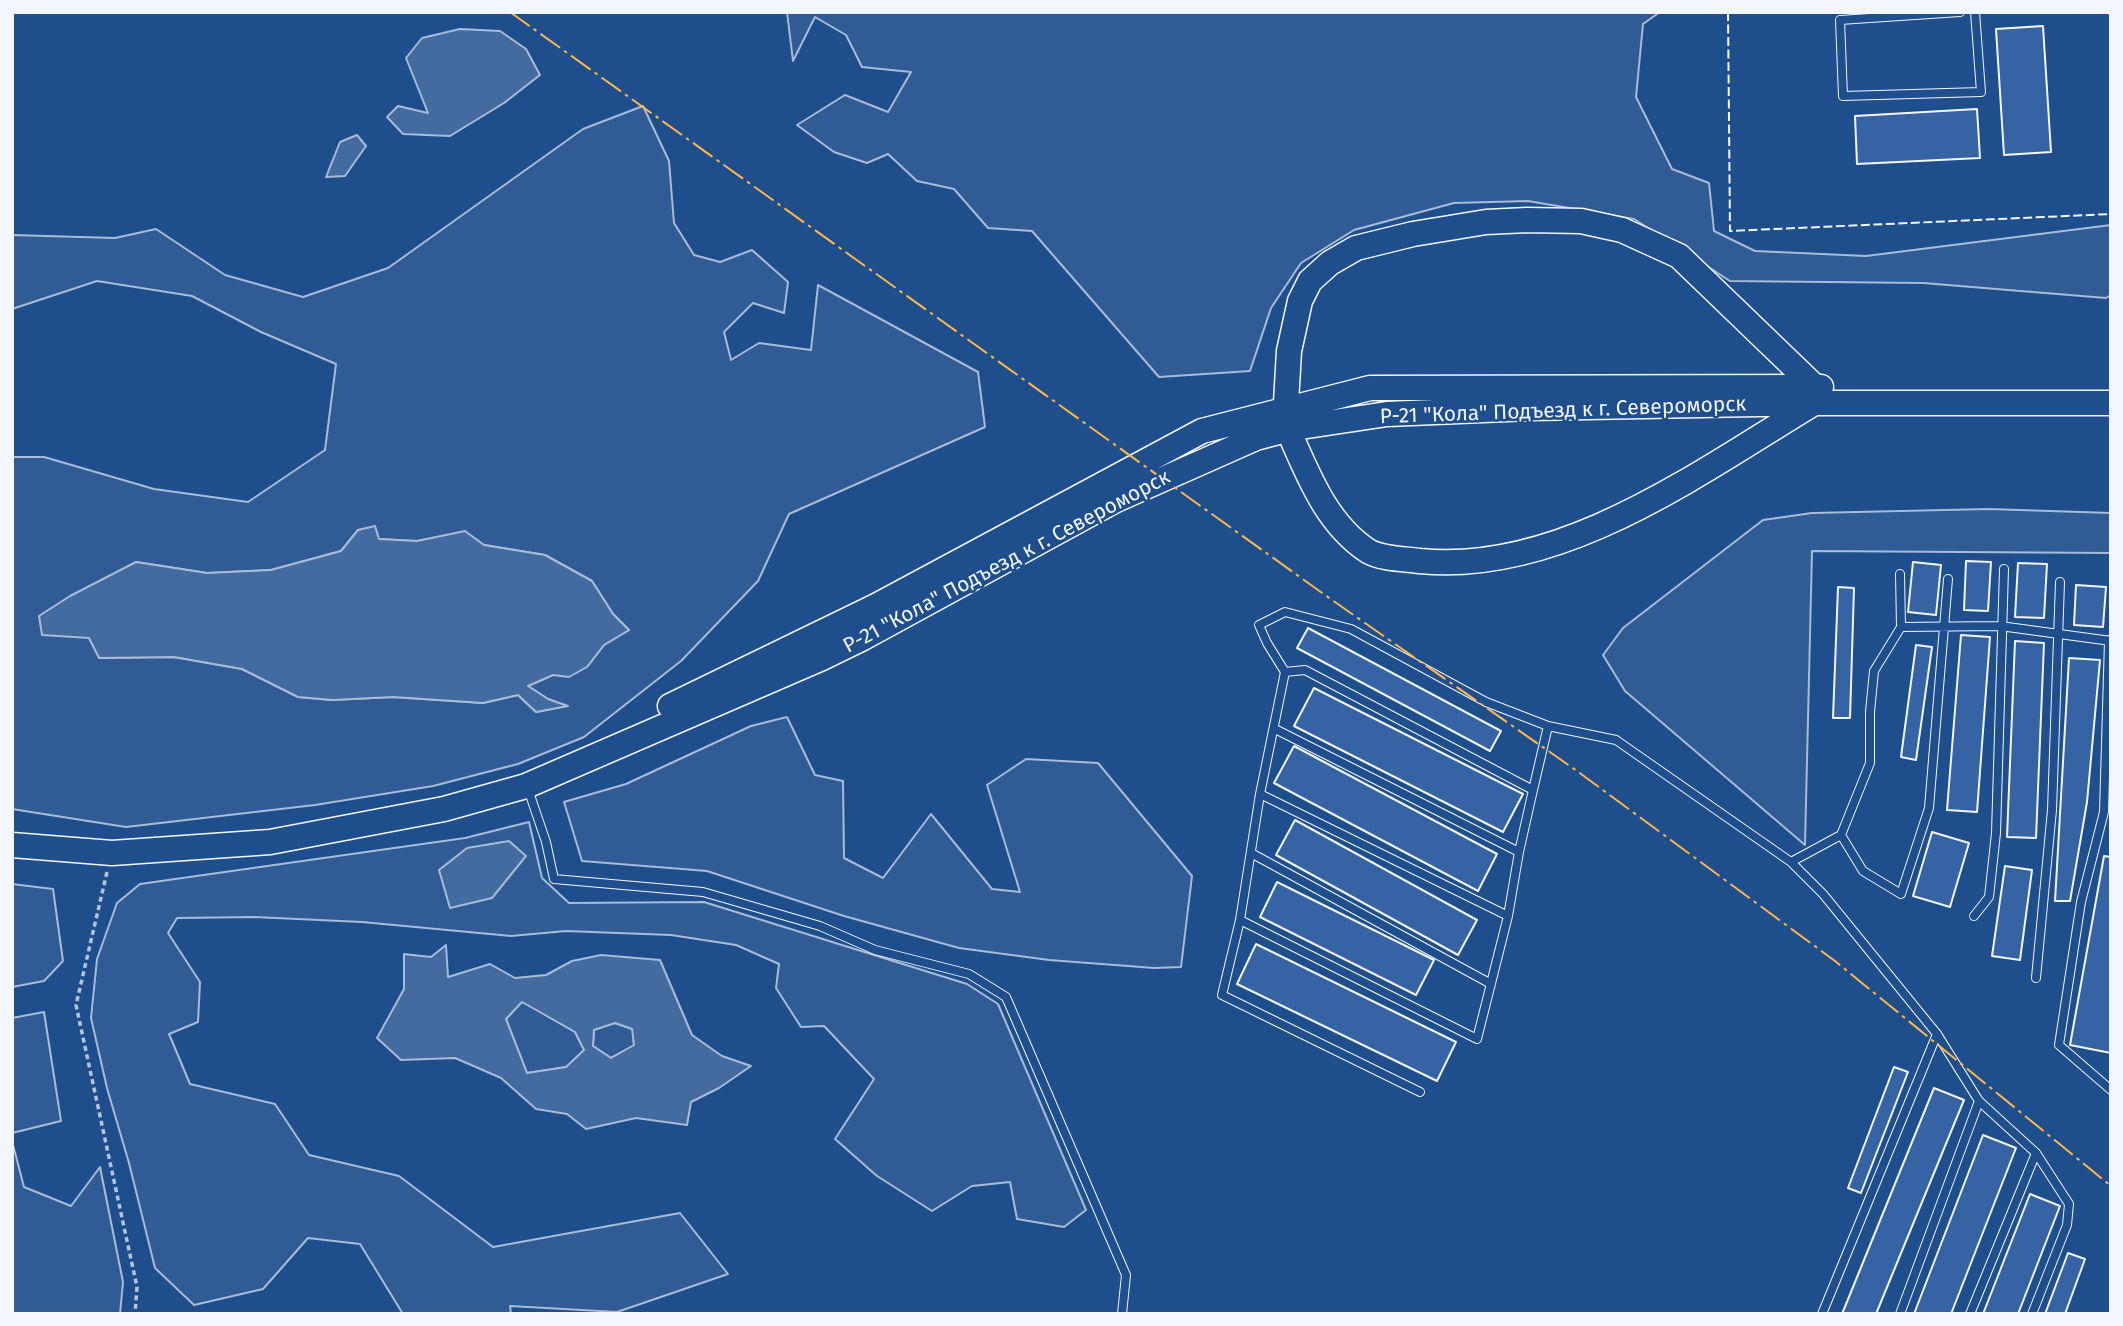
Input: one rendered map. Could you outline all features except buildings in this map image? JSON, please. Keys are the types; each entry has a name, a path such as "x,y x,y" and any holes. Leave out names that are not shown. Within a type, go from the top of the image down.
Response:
{"main road":[{"path":"1286,403 1289,351 1300,301 1310,281 1329,263 1356,248 1413,234 1486,222 1527,220 1581,221 1622,230 1679,256 1815,395"},
{"path":"474,800 876,606 1202,430 1370,388 1815,395 2111,389"},
{"path":"1290,434 1311,481 1339,528 1370,552 1445,564 1530,551 1605,525 1671,489 1815,395"},
{"name":"Р-21 \"Кола\" Подъезд к г. Североморск","path":"12,845 112,853 270,842 444,809 526,786 822,658 1116,500 1256,438 1294,428 1387,414 1544,408 1728,407 1815,395 2111,403"}],"lane":[{"path":"1960,12 1840,20 1843,96 1981,92 1975,12"},
{"path":"1974,916 1989,897 1996,833 2000,626 2004,569"},
{"path":"1791,862 1842,835 1870,763 1870,712 1874,671 1900,626 1900,574"},
{"path":"1842,835 1863,871 1901,894 1929,808 1948,579"},
{"path":"2036,978 2052,810 2060,582"},
{"path":"1420,1091 1222,995 1240,920 1260,794 1285,672 1259,625 1285,612 1351,629 1486,702 1548,726 1616,740 1791,862 1824,894 1937,1034 1979,1101 2036,1153 2069,1204 2067,1225 2032,1314"},
{"path":"1900,626 2000,626 2110,640 2104,813 2081,902 2059,1045 2111,1090"},
{"path":"1285,672 1305,670 1533,790"},
{"path":"1240,920 1477,1039 1508,916 1519,852 1548,726"},
{"path":"1275,729 1519,852"},
{"path":"526,786 554,879 703,892 820,926 875,950 969,974 1006,998 1126,1275 1122,1314"},
{"path":"1260,794 1508,916"},
{"path":"1251,853 1491,984"},
{"path":"1822,1314 1937,1034"},
{"path":"1900,1314 1979,1101"},
{"path":"1970,1314 2036,1153"}],"path":[{"path":"112,853 76,1005 137,1287 135,1314"}],"shaded area":[{"path":"787,12 1660,12 1643,24 1636,97 1672,169 1709,183 1714,231 1755,251 1866,256 2111,225 2111,295 2106,298 1923,283 1730,281 1634,219 1528,201 1454,203 1354,230 1301,263 1271,308 1250,371 1159,377 1032,231 988,228 954,189 917,181 888,154 867,163 834,152 797,125 845,95 888,112 911,72 862,67 846,35 815,17 793,61"},
{"path":"460,29 500,31 526,49 540,75 504,103 450,136 403,134 387,117 398,106 428,113 406,58 422,38"},
{"path":"643,106 669,161 674,223 694,255 720,262 752,250 788,282 784,313 753,303 724,332 731,360 759,343 811,350 818,285 978,372 985,427 789,514 758,581 681,661 584,737 518,764 433,786 315,805 126,827 12,809 12,457 44,457 154,489 248,502 325,450 336,364 261,332 192,296 97,281 12,309 12,235 115,238 156,229 225,275 303,297 388,268 583,129","holes":["375,527 378,539 417,541 465,532 484,545 545,555 592,581 613,614 629,630 604,645 587,667 553,675 528,686 548,699 566,706 536,712 518,695 483,703 393,697 332,700 298,697 242,669 174,657 100,658 89,638 136,562 207,573 271,570 341,551 358,530"]},
{"path":"357,135 366,146 345,176 326,177 340,142"},
{"path":"1989,509 2111,513 2111,553 1812,551 1805,845 1625,691 1603,655 1623,628 1763,520 1812,513"},
{"path":"375,526 379,539 417,541 465,531 484,545 545,555 592,581 613,614 629,630 604,645 587,667 569,677 553,675 528,686 548,699 568,706 536,712 518,695 483,703 393,697 332,700 298,697 242,669 174,657 99,658 89,638 42,635 39,616 70,596 136,562 207,573 271,570 341,551 358,530"},
{"path":"787,717 815,775 843,781 844,858 883,878 931,814 992,889 1020,892 987,785 1026,759 1098,763 1192,876 1181,967 1154,968 1049,960 959,948 844,916 707,871 582,861 564,802 626,784 751,726"},
{"path":"529,822 542,878 569,903 704,902 967,984 998,1004 1086,1210 1064,1227 1017,1219 1010,1182 972,1186 932,1211 877,1176 835,1139 874,1079 824,1026 801,1027 776,988 779,964 736,945 671,935 566,931 511,936 362,922 254,917 177,918 168,933 200,982 198,1022 169,1034 190,1084 275,1104 309,1155 399,1176 493,1247 680,1213 728,1274 617,1312 510,1306 511,1314 403,1314 360,1244 308,1238 263,1289 194,1305 155,1268 91,1018 97,959 117,903 140,884 465,838"},
{"path":"509,841 526,856 492,898 450,908 439,870 467,848"},
{"path":"12,884 53,889 63,961 44,981 12,987"},
{"path":"446,945 448,977 490,964 515,978 546,975 572,961 601,955 660,960 692,1035 722,1056 751,1066 719,1088 691,1102 687,1125 636,1118 586,1129 567,1114 536,1109 501,1078 455,1058 401,1060 377,1038 404,989 404,954 431,957","holes":["522,1002 575,1032 584,1050 566,1067 527,1073 506,1019","615,1023 632,1029 634,1045 611,1058 593,1046 594,1030"]},
{"path":"522,1001 575,1032 584,1050 567,1067 527,1073 506,1019"},
{"path":"44,1012 61,1121 12,1133 12,1018"},
{"path":"615,1023 633,1029 634,1046 611,1058 593,1046 594,1029"},
{"path":"12,1141 24,1187 71,1206 100,1167 123,1282 120,1314 12,1314"}],"fence":[{"path":"1728,12 1730,231 2111,214"},
{"path":"2109,12 2111,18"}],"power":[{"path":"510,12 1332,600 1577,771 1835,961 2111,1186"}]}
